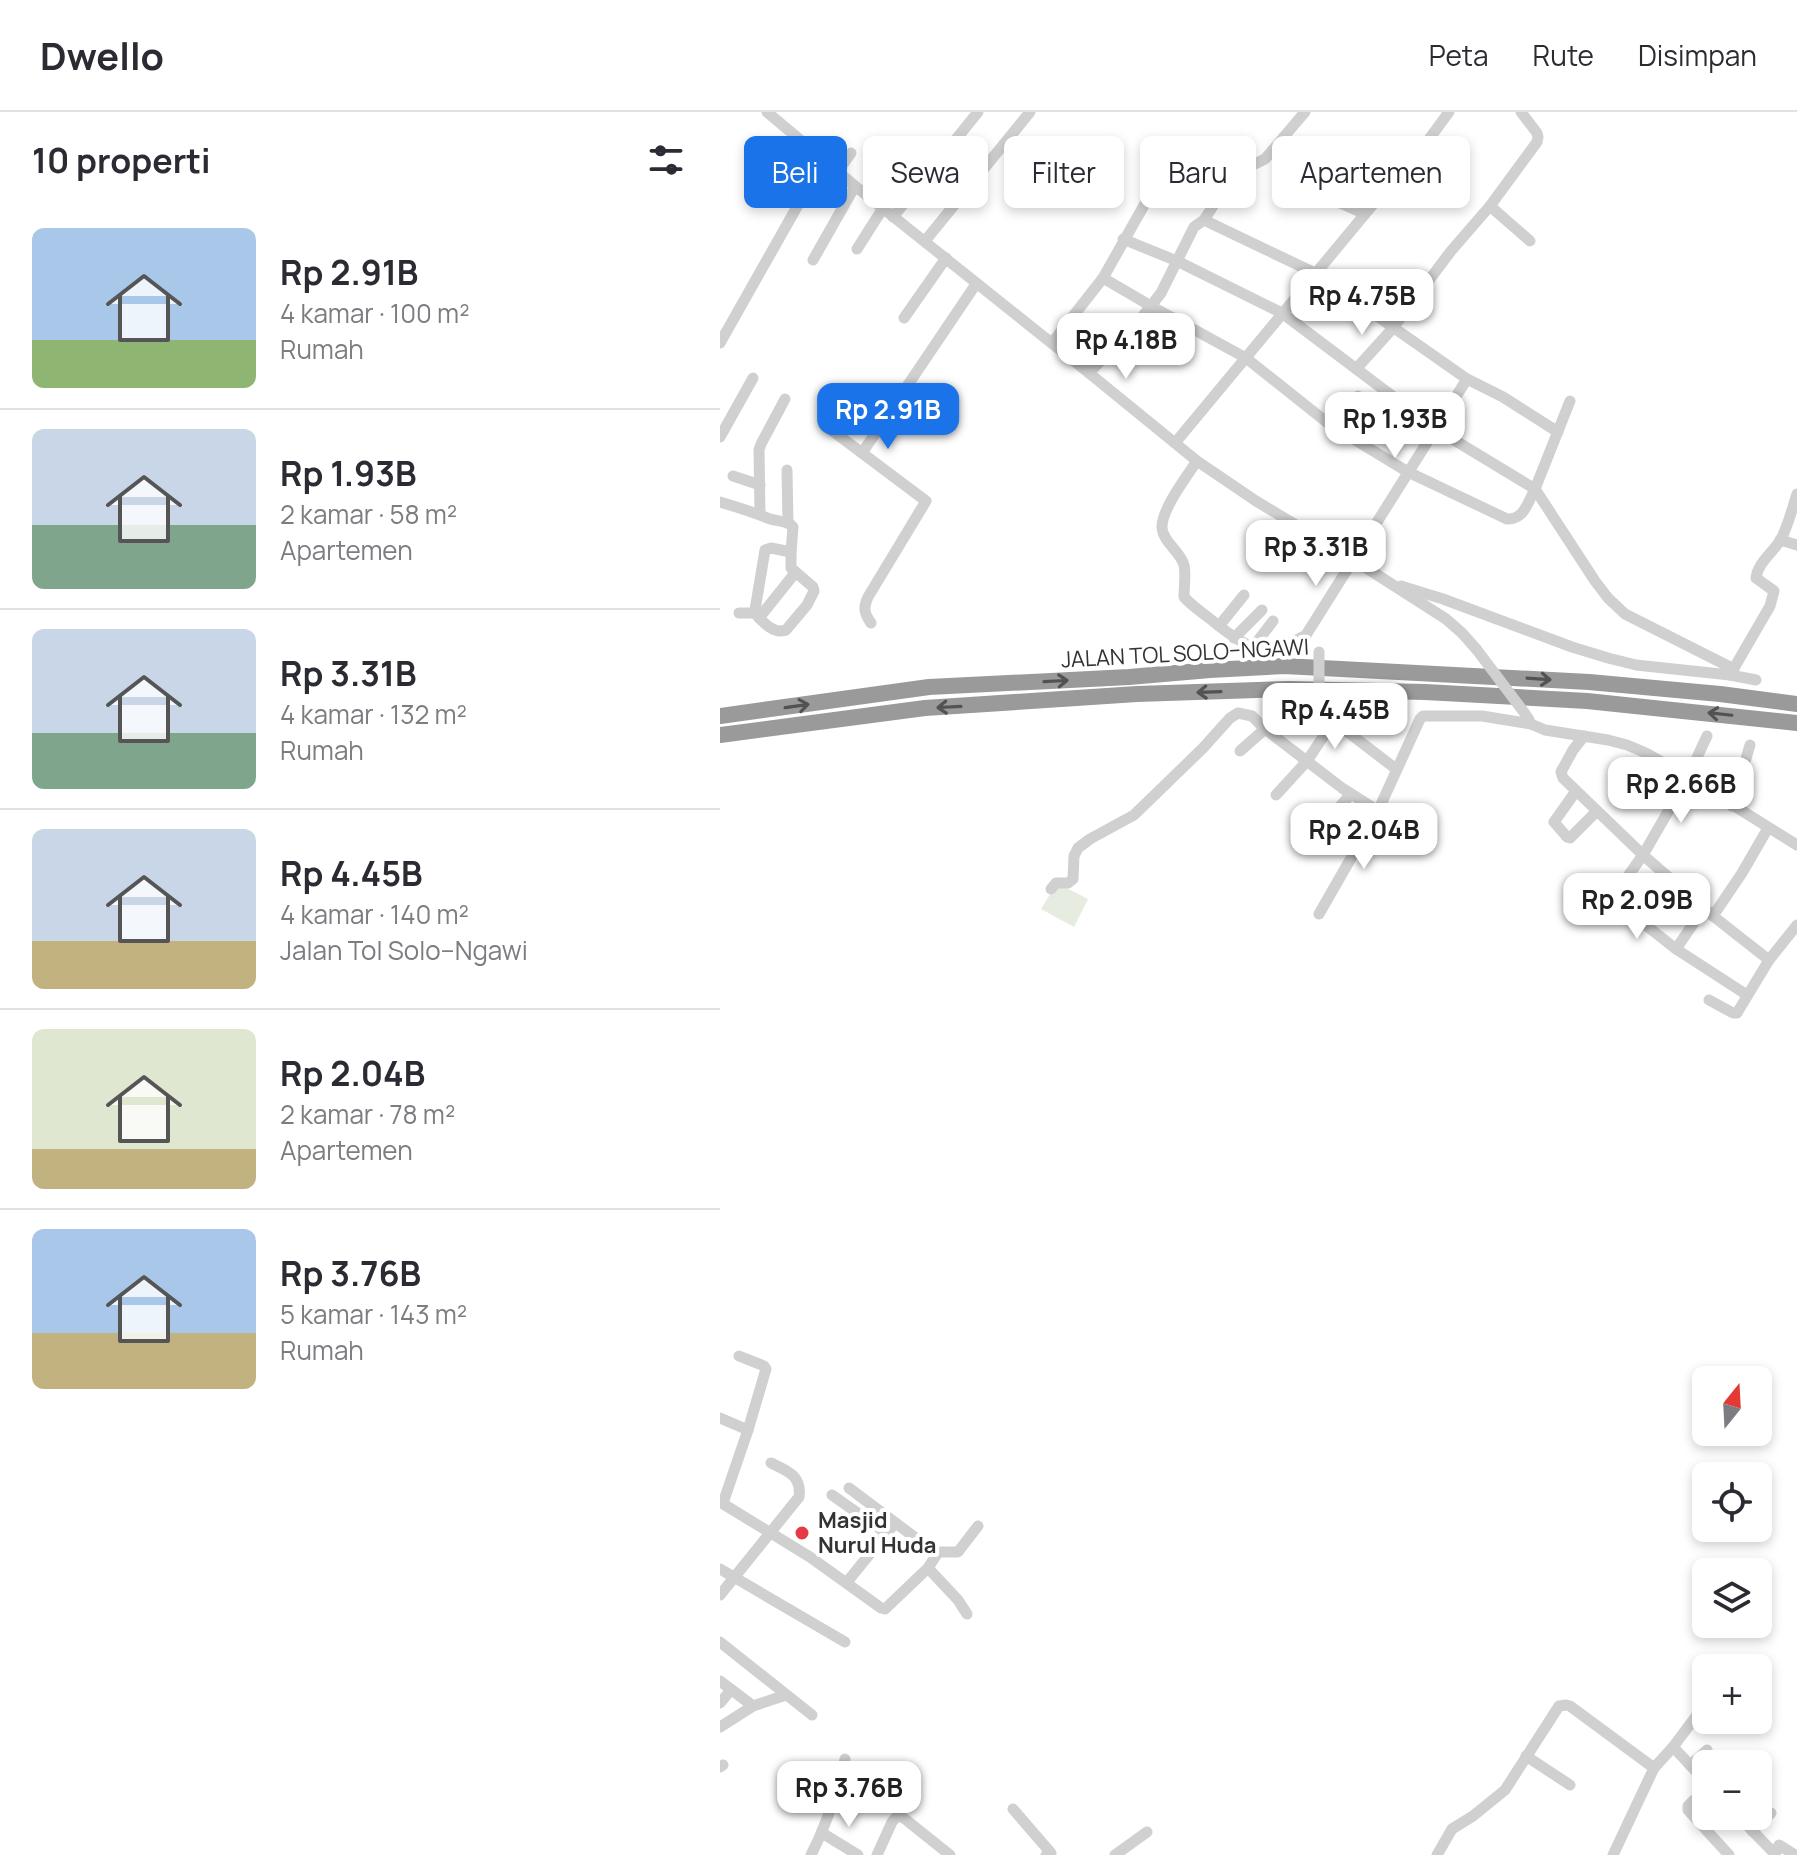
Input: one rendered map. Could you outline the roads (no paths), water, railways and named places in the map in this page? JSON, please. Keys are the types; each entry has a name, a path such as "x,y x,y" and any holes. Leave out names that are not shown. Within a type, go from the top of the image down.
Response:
{"highway":[{"name":"JALAN TOL SOLO–NGAWI","path":"720,716 929,687 1284,666 1589,682 1797,704"},
{"name":"JALAN TOL SOLO–NGAWI","path":"720,735 925,708 1137,694 1289,689 1425,692 1587,701 1797,723"}],"street":[{"path":"767,112 796,136"},
{"path":"893,217 978,112"},
{"path":"925,241 1030,112"},
{"path":"1089,373 1161,293 1194,227 1204,220 1231,178 1265,159 1305,112"},
{"path":"1431,136 1449,112"},
{"path":"1356,369 1393,328 1537,142 1537,133 1521,112"},
{"path":"847,159 851,153"},
{"path":"847,179 863,192"},
{"path":"813,260 855,186"},
{"path":"1490,206 1530,241"},
{"path":"720,343 796,208"},
{"path":"857,249 883,208 1197,461 1446,619 1477,650 1529,719"},
{"path":"1052,343 1103,278 1141,208"},
{"path":"1351,208 1365,214"},
{"path":"1175,443 1370,208"},
{"path":"1204,220 1317,274 1467,379 1503,397 1558,432"},
{"path":"1123,239 1177,261 1282,313 1436,429 1535,489 1595,581 1625,614 1732,672 1756,680"},
{"path":"904,318 946,258"},
{"path":"1103,278 1246,358 1329,424 1408,472 1507,519 1522,514 1570,401"},
{"path":"862,453 976,284"},
{"path":"1374,313 1390,287"},
{"path":"720,437 753,378"},
{"path":"1197,461 1174,494 1162,524 1162,531 1185,568 1184,597 1234,638 1253,647 1272,649 1287,646 1306,635 1467,379"},
{"path":"1329,424 1358,396"},
{"path":"760,514 761,444 785,399"},
{"path":"830,429 926,501 868,597 864,609 871,623"},
{"path":"787,470 788,523"},
{"path":"733,476 760,485"},
{"path":"1732,672 1770,606 1774,591 1756,578 1756,574 1780,540 1797,494"},
{"path":"720,502 793,527 790,564 814,591 807,605 782,632 771,628 757,615 739,613"},
{"path":"1780,540 1797,545"},
{"path":"757,615 765,550 771,548 791,552"},
{"path":"757,615 795,573"},
{"path":"1387,582 1622,662 1732,672"},
{"path":"1219,626 1244,595"},
{"path":"1234,638 1262,610"},
{"path":"1253,647 1273,621"},
{"path":"1306,635 1319,652 1319,710 1396,769"},
{"path":"1051,889 1056,883 1068,883 1073,879 1074,856 1078,848 1134,815 1235,715 1243,713 1252,716 1307,761 1378,811"},
{"path":"1319,914 1378,811 1423,716 1529,719 1557,733 1627,745 1688,777 1797,845"},
{"path":"1276,795 1307,761 1333,722"},
{"path":"1240,751 1265,729"},
{"path":"1584,736 1561,772 1563,778 1643,855 1769,960"},
{"path":"1707,736 1688,777 1643,855 1618,890 1615,901 1676,949 1747,995"},
{"path":"1732,806 1750,745"},
{"path":"1576,791 1554,822 1567,837 1570,838 1597,811"},
{"path":"1307,844 1351,794"},
{"path":"1676,949 1742,873 1768,828"},
{"path":"1709,1000 1737,1013 1769,960 1797,925"},
{"path":"739,1356 766,1369 748,1430 721,1502 885,1609 928,1568 937,1554 958,1552 978,1526"},
{"path":"720,1418 748,1430"},
{"path":"720,1595 799,1497 797,1479 793,1474 771,1463"},
{"path":"849,1488 937,1554"},
{"path":"832,1495 886,1533"},
{"path":"847,1582 895,1523"},
{"path":"928,1568 967,1614"},
{"path":"720,1569 845,1642"},
{"path":"722,1648 812,1715"},
{"path":"720,1681 753,1706"},
{"path":"720,1703 731,1690"},
{"path":"720,1727 753,1706 786,1695"},
{"path":"1437,1855 1452,1829 1505,1790 1558,1707 1566,1705 1654,1768"},
{"path":"1613,1855 1654,1768 1692,1722"},
{"path":"1675,1749 1690,1765"},
{"path":"1526,1756 1570,1785"},
{"path":"811,1855 837,1791 845,1759"},
{"path":"1013,1809 1051,1853 1046,1855"},
{"path":"877,1855 898,1815 950,1855"},
{"path":"1706,1830 1729,1855"},
{"path":"1752,1831 1775,1855 1779,1845 1795,1855"},
{"path":"1115,1855 1147,1832"},
{"path":"822,1833 858,1855"}],"place":[{"name":"Masjid Nurul Huda","path":"802,1533"}]}
